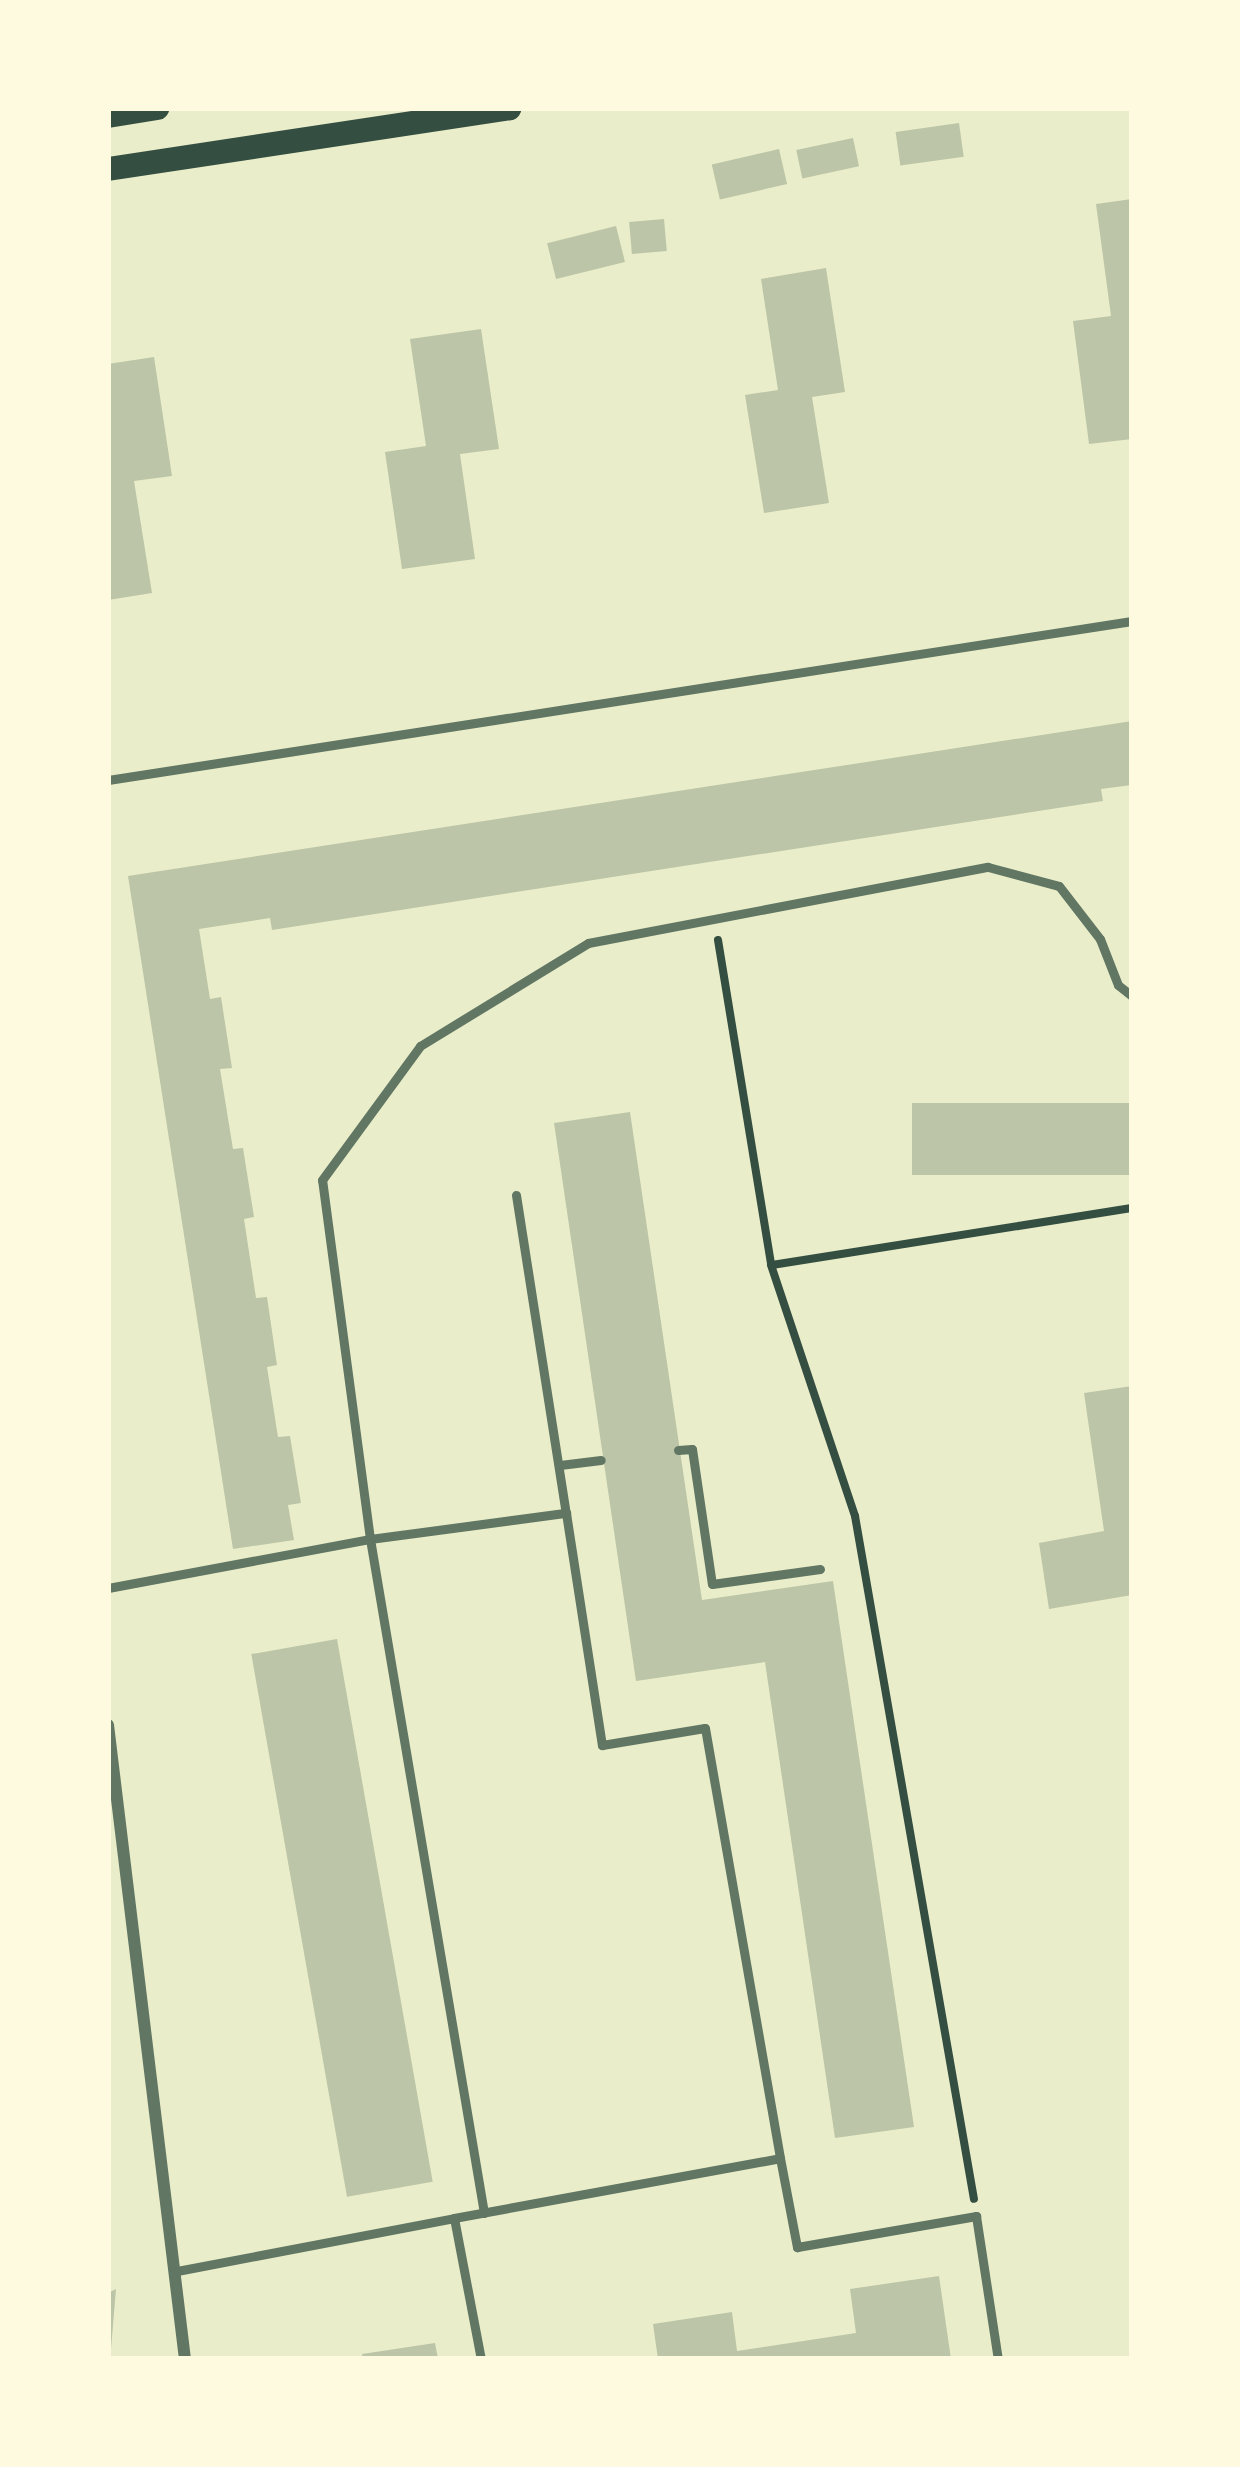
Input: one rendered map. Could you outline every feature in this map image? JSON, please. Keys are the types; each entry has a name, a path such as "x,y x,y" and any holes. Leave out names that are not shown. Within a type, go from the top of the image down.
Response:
{"main road":[{"path":"108,116 157,108"},
{"path":"108,169 509,108"}],"street":[{"path":"108,1725 184,2359"}],"lane":[{"path":"108,779 1132,621"},
{"path":"484,2213 370,1540 322,1180 420,1046 589,943 988,867 1059,886 1100,939 1118,985 1132,996"},
{"path":"516,1195 602,1745 705,1728 797,2247 976,2216 998,2359"},
{"path":"678,1450 692,1449 712,1584 820,1569"},
{"path":"560,1466 601,1460"},
{"path":"108,1588 370,1540 566,1513"},
{"path":"177,2271 780,2158"},
{"path":"454,2218 481,2359"}],"path":[{"path":"715,921 771,1265 855,1516 976,2216"},
{"path":"771,1265 1132,1208"}],"building":[{"path":"959,123 964,157 900,166 896,132"},
{"path":"853,138 859,166 802,178 796,150"},
{"path":"779,149 787,184 720,200 712,165"},
{"path":"1132,199 1132,439 1089,444 1073,321 1111,316 1096,204"},
{"path":"664,219 667,251 632,254 629,222"},
{"path":"616,226 625,262 556,279 547,243"},
{"path":"826,268 845,392 812,397 829,503 764,513 745,395 778,390 761,279"},
{"path":"481,329 499,449 460,454 475,559 402,569 385,452 426,446 410,339"},
{"path":"154,357 172,476 134,481 152,593 108,600 108,364"},
{"path":"1132,721 1132,785 1101,789 1103,801 272,930 270,918 199,929 210,999 221,997 232,1068 220,1069 233,1149 243,1148 254,1217 244,1219 256,1298 267,1297 277,1365 267,1367 278,1437 290,1436 301,1503 288,1505 294,1540 233,1549 128,876"},
{"path":"912,1103 1132,1103 1132,1175 912,1175"},
{"path":"630,1112 702,1600 833,1581 914,2127 835,2138 765,1662 636,1681 554,1123"},
{"path":"1132,1386 1132,1595 1049,1609 1039,1543 1104,1531 1084,1393"},
{"path":"337,1639 433,2182 347,2197 251,1654"},
{"path":"939,2276 951,2359 658,2359 653,2324 732,2312 737,2351 856,2333 850,2289"},
{"path":"116,2289 111,2349 108,2349 108,2293"},
{"path":"435,2343 438,2359 363,2359 362,2354"}]}
